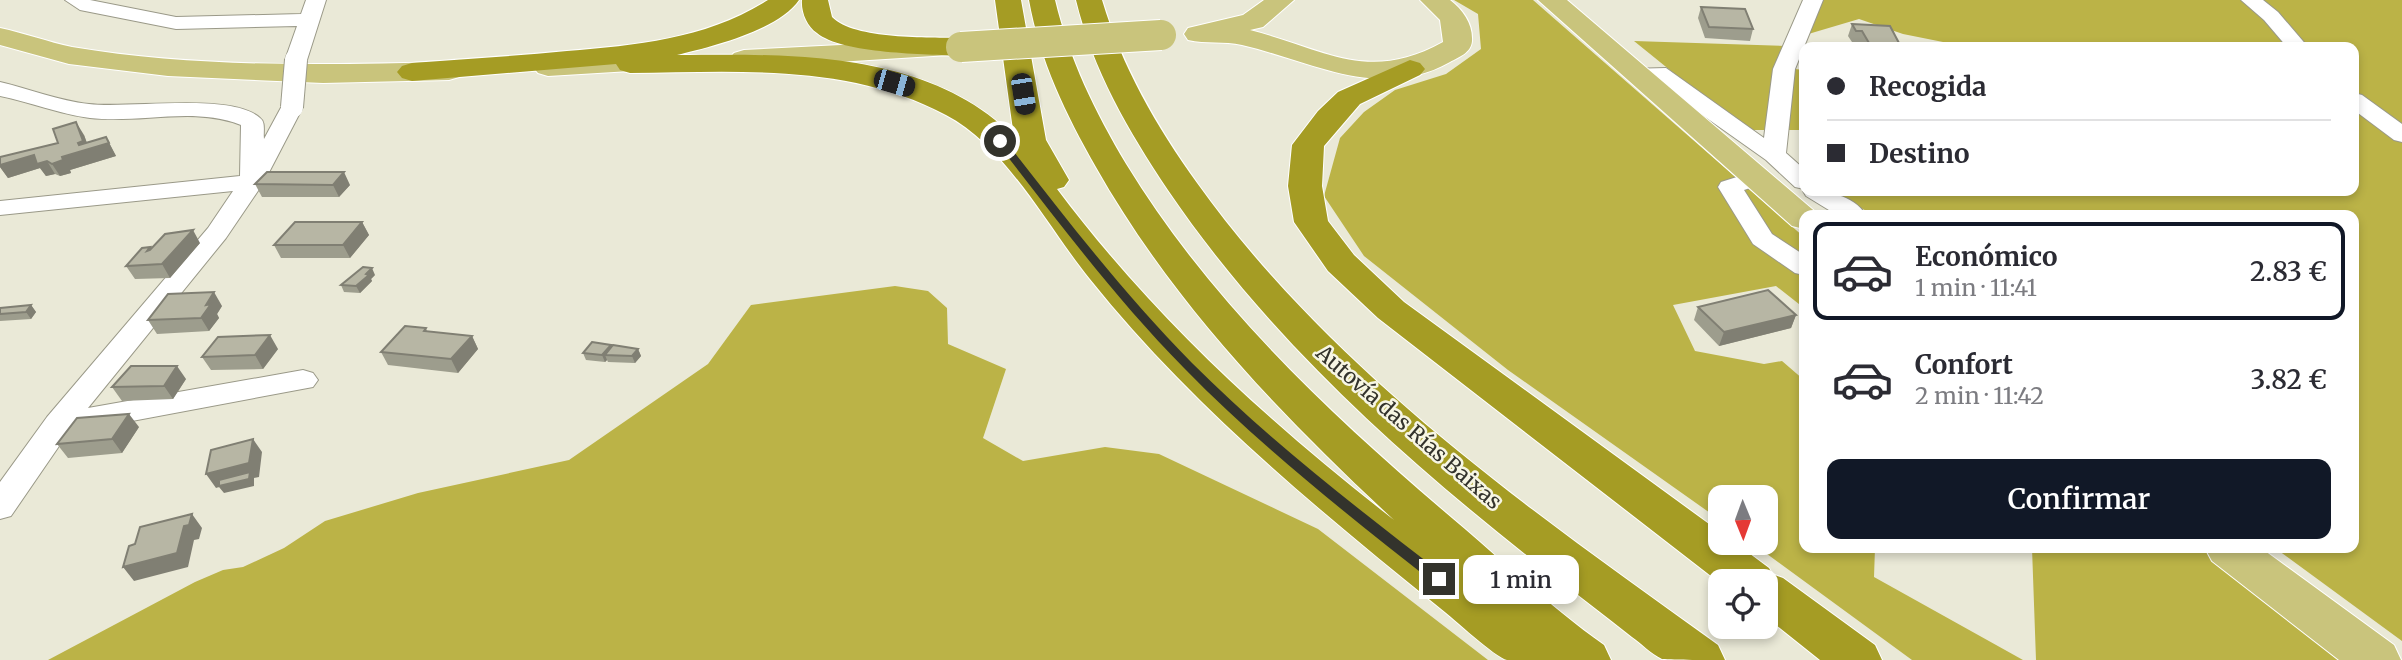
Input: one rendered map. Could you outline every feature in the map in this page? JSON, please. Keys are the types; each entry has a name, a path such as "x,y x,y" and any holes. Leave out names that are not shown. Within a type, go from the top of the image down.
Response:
{"highway":[{"path":"412,72 671,50 728,33 767,14 786,0"},
{"path":"815,0 816,15 828,29 864,39 961,47"},
{"path":"1009,0 1030,140 1106,277"},
{"path":"1042,0 1047,32 1077,104 1120,186 1178,270 1306,414 1567,647 1586,660"},
{"name":"Autovía das Rías Baixas","path":"1089,0 1095,24 1127,101 1182,190 1220,239 1320,350 1385,411 1550,549 1700,660"},
{"path":"630,64 781,65 854,71 914,88 961,110 1000,141 1106,277 1188,366 1295,466 1541,660"},
{"path":"1410,69 1349,99 1329,118 1308,145 1305,186 1311,222 1341,263 1391,310 1736,569"},
{"path":"1778,600 1857,660"}],"main road":[{"path":"1198,34 1253,20 1281,0"},
{"path":"0,36 69,55 168,67 323,74 630,64 1198,34 1243,37 1289,50 1317,62 1376,72 1410,69 1437,60 1457,46 1460,30 1451,13 1433,0"},
{"path":"1551,0 1636,74 1765,166 1799,212"},
{"path":"2235,553 2376,660"}],"street":[{"path":"0,507 58,424 217,233 252,182 292,107 296,60 318,5 176,23 87,6 75,0"},
{"path":"1799,264 1762,239 1730,187 1765,166 1784,69 1812,0"},
{"path":"2251,0 2271,16 2294,42"},
{"path":"0,89 90,111 212,111 238,115 252,122 252,182"},
{"path":"2359,104 2402,135"},
{"path":"1765,166 1799,180"},
{"path":"0,208 252,182"},
{"path":"1823,196 1846,210"},
{"path":"58,424 303,380"}],"shaded area":[{"path":"1454,0 1533,0 1799,233 1799,304 1776,286 1673,305 1695,351 1764,364 1782,361 1799,376 1799,553 1875,553 1874,577 2023,660 1912,660 1768,555 1778,555 1778,485 1708,485 1708,512 1508,370 1364,256 1324,196 1340,138 1364,112 1395,90 1446,74 1481,49 1478,14"},
{"path":"1804,0 2402,0 2402,641 2282,553 2359,553 2359,210 1865,210 1838,196 2359,196 2359,42 1943,42 1903,34 1859,19 1805,35"},
{"path":"1634,41 1788,46 1795,69 1799,69 1799,130 1744,130"},
{"path":"895,286 928,291 947,308 948,344 1006,369 983,438 1023,461 1105,447 1159,454 1318,529 1488,660 48,660 195,582 223,570 243,567 284,548 325,521 418,493 569,460 708,364 751,305"},
{"path":"2032,553 2208,553 2347,660 2036,660"}],"building":[{"path":"1701,7 1745,9 1753,29 1709,27"},
{"path":"1852,24 1890,26 1898,42 1868,42 1862,31 1856,31"},
{"path":"76,122 83,141 78,143 79,145 106,137 109,143 62,157 63,160 52,164 47,161 37,164 34,155 0,165 0,157 58,143 53,129"},
{"path":"267,172 344,172 333,185 255,184"},
{"path":"295,222 362,222 343,245 274,245"},
{"path":"193,230 162,264 126,266 142,248 150,247 147,251 150,250 165,234"},
{"path":"363,267 372,268 366,274 369,275 356,286 341,285"},
{"path":"1768,290 1796,315 1724,332 1698,307"},
{"path":"214,292 206,305 211,304 201,318 148,320 168,294"},
{"path":"31,305 26,312 0,314 0,308"},
{"path":"405,326 426,328 424,331 472,336 451,359 381,352"},
{"path":"270,335 255,355 202,357 218,337"},
{"path":"592,342 611,345 602,355 583,353"},
{"path":"613,345 638,349 632,356 605,355"},
{"path":"131,366 177,366 164,386 112,387"},
{"path":"129,414 112,439 57,444 77,418"},
{"path":"253,439 249,463 206,474 211,450"},
{"path":"250,472 249,479 219,486 219,480"},
{"path":"192,514 189,525 184,526 177,553 123,567 129,546 135,544 140,527"}],"route":[{"path":"1000,141 1106,277 1188,366 1295,466 1439,579"}]}
